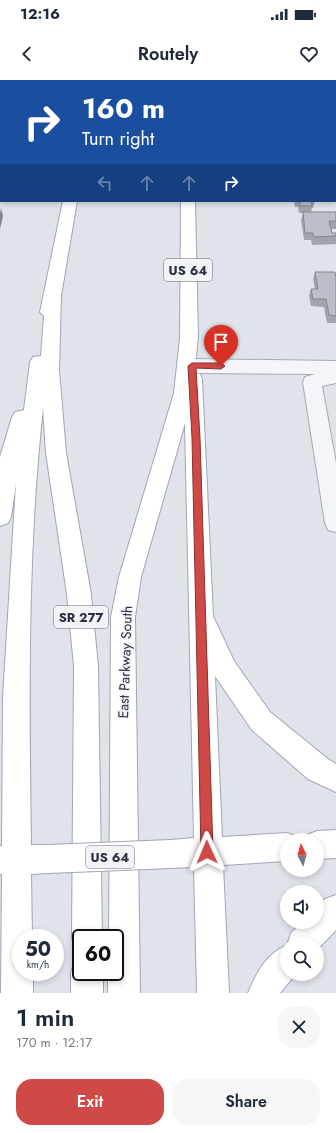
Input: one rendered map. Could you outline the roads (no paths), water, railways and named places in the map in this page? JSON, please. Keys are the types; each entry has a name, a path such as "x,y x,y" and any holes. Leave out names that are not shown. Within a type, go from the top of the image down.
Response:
{"main road":[{"path":"17,993 8,860 22,551 29,446 39,362 70,202"},
{"name":"US 64","path":"8,860 207,852 201,613 192,366 189,338 188,202"},
{"name":"SR 277","path":"52,297 50,370 56,453 79,594 86,666 86,929"},
{"name":"East Parkway South","path":"124,993 123,618 130,577 183,393 189,338"},
{"path":"0,517 6,452 39,362"},
{"path":"201,613 225,670 261,720 318,769 336,778"},
{"path":"324,845 336,844"},
{"path":"213,993 207,852 280,847"},
{"path":"308,937 328,916 336,910"},
{"path":"264,993 269,981 280,969"},
{"path":"87,981 87,993"}],"lane":[{"path":"192,366 336,368"},
{"path":"336,376 312,382 336,523"}]}
